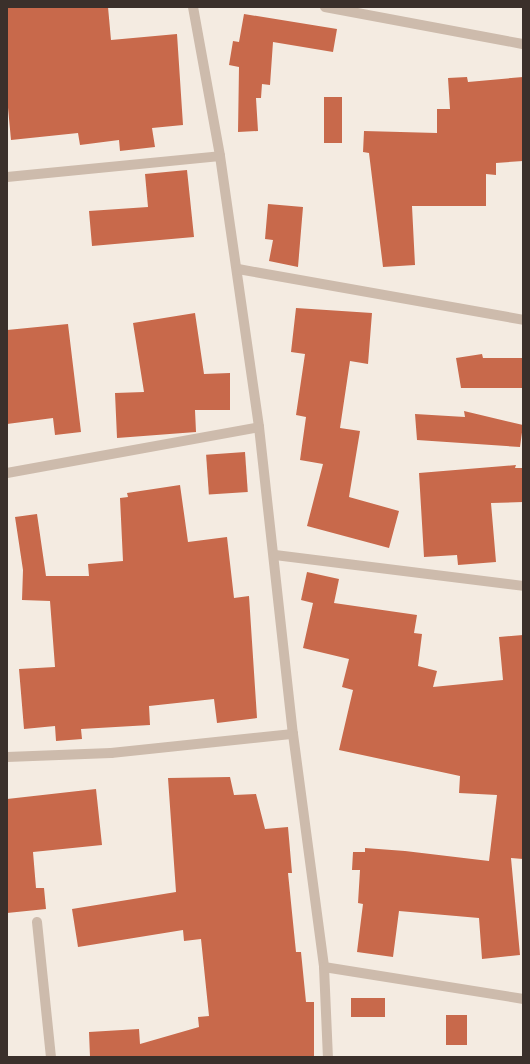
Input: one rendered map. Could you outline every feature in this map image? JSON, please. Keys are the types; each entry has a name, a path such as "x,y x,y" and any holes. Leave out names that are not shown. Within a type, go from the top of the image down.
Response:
{"street":[{"path":"193,7 220,156 238,269 259,427 275,555 293,734 324,967 328,1057"},
{"path":"325,7 523,44"},
{"path":"7,177 220,156"},
{"path":"238,269 523,320"},
{"path":"7,473 259,427"},
{"path":"275,555 523,586"},
{"path":"7,757 111,753 293,734"},
{"path":"37,922 51,1057"},
{"path":"324,967 523,999"}],"building":[{"path":"7,7 108,7 111,40 177,34 183,125 152,128 155,147 120,151 119,140 80,145 78,133 11,140 7,97"},
{"path":"244,14 337,29 333,52 273,42 270,85 262,84 261,98 256,98 258,131 238,132 239,67 229,65 233,41 239,42"},
{"path":"467,77 468,82 523,77 523,161 496,163 496,175 486,174 486,206 412,206 415,265 383,267 369,153 363,152 364,131 437,133 437,109 450,109 448,78"},
{"path":"324,97 342,97 342,143 324,143"},
{"path":"187,170 194,237 92,246 89,211 148,207 145,174"},
{"path":"268,204 303,207 298,267 269,261 273,240 265,239"},
{"path":"296,308 372,313 368,364 350,361 340,428 360,431 349,497 399,511 389,548 307,526 323,464 300,460 306,417 296,415 305,354 291,352"},
{"path":"195,313 204,374 230,373 230,410 195,410 196,432 117,438 115,393 144,392 133,323"},
{"path":"68,324 81,432 55,435 53,418 7,424 7,330"},
{"path":"482,354 483,358 523,358 523,388 461,388 456,358"},
{"path":"464,411 523,425 520,447 417,440 415,414 465,417"},
{"path":"245,452 248,492 209,495 206,455"},
{"path":"516,465 515,468 523,468 523,502 491,503 496,562 458,565 457,555 424,557 419,473"},
{"path":"180,485 188,542 227,537 234,598 249,596 257,718 217,723 214,699 149,706 150,725 81,729 82,739 56,741 55,726 24,729 19,669 55,667 50,601 22,600 23,570 15,517 37,514 46,576 89,576 88,564 123,561 120,498 128,497 127,493"},
{"path":"307,572 339,579 334,603 417,615 414,633 422,634 418,666 437,671 433,687 503,680 499,637 523,635 523,859 511,858 520,955 482,959 479,918 399,911 393,957 357,952 363,904 358,903 360,870 352,870 353,852 365,852 365,848 489,861 497,795 459,793 460,776 339,750 353,690 342,687 349,659 303,648 313,603 301,600"},
{"path":"230,777 234,795 256,794 265,829 288,827 292,873 288,873 296,952 301,952 306,1002 314,1002 314,1057 90,1057 89,1032 139,1029 140,1044 199,1027 198,1017 209,1016 201,939 184,941 183,930 78,947 72,909 176,892 168,778"},
{"path":"96,789 102,845 33,852 36,888 44,888 46,909 7,913 7,799"},
{"path":"351,998 385,998 385,1017 351,1017"},
{"path":"446,1015 467,1015 467,1045 446,1045"}]}
